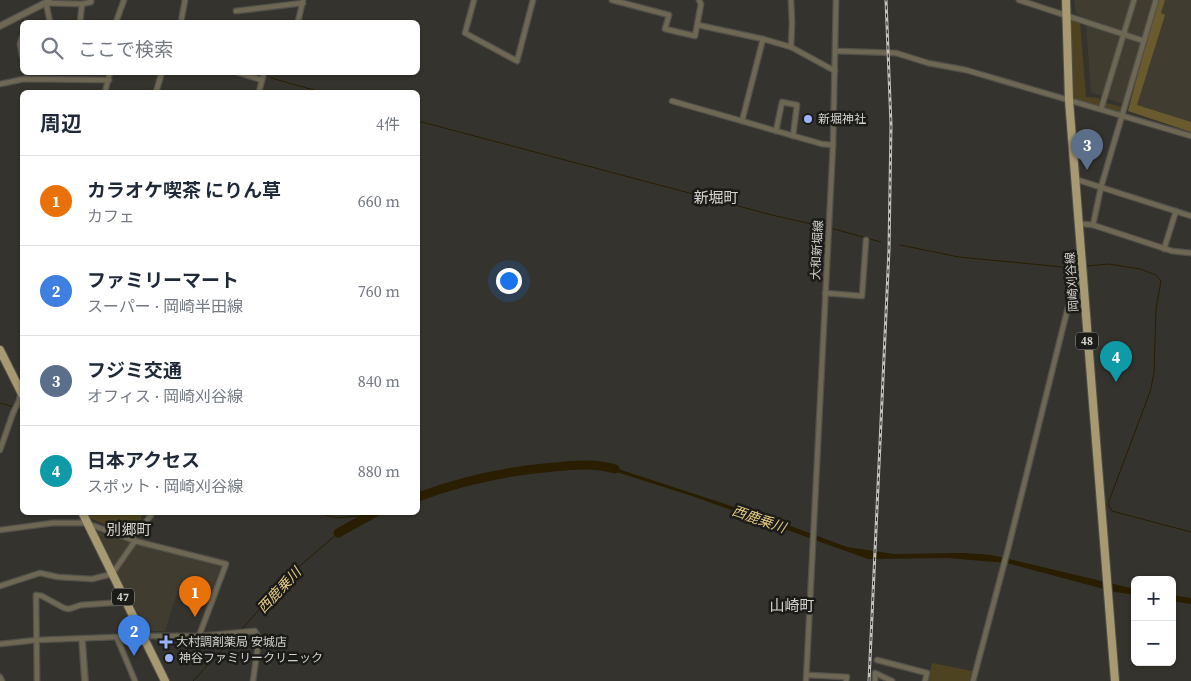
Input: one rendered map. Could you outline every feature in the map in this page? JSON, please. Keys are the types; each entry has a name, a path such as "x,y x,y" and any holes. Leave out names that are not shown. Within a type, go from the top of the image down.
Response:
{"main road":[{"name":"岡崎刈谷線","path":"1066,0 1075,179 1115,681"},
{"path":"0,350 20,386"},
{"name":"47","path":"83,515 165,681"}],"street":[{"path":"0,26 47,1 82,4 91,2 91,0"},
{"path":"117,20 124,0"},
{"path":"181,20 185,0"},
{"path":"474,0 465,33 517,61 533,0"},
{"path":"612,0 669,15 666,29 695,36 701,4 699,0"},
{"path":"791,0 791,47"},
{"name":"大和新堀線","path":"806,681 833,145 836,0"},
{"path":"1019,0 1144,41"},
{"path":"1101,110 1134,0"},
{"path":"1093,225 1101,187 1156,0"},
{"path":"47,1 50,20"},
{"path":"236,11 303,2 298,20"},
{"path":"80,20 82,4"},
{"path":"21,15 22,20"},
{"path":"698,25 791,47 835,71"},
{"path":"742,121 763,39"},
{"path":"836,51 896,53 928,63 966,70 1191,136"},
{"path":"0,84 58,75 84,75 109,80"},
{"path":"106,90 110,75"},
{"path":"157,90 161,75"},
{"path":"246,75 262,80"},
{"path":"260,90 263,75"},
{"path":"672,101 822,144 833,145"},
{"path":"776,131 782,102 797,105 793,136"},
{"path":"1075,179 1191,216"},
{"path":"1164,249 1176,211"},
{"path":"1084,224 1093,225 1172,252 1191,253"},
{"path":"825,293 862,296 866,240"},
{"path":"973,681 1069,304 1083,272"},
{"path":"0,450 20,396"},
{"path":"135,541 132,538 150,515"},
{"path":"0,530 53,523 86,523 135,541 226,564 199,636"},
{"path":"0,586 40,573 58,577 92,579 112,574 135,541"},
{"path":"37,681 36,595 70,609 81,605 126,602"},
{"path":"0,644 38,640 199,636 255,630 259,638 253,681"},
{"path":"117,638 135,681"},
{"path":"82,639 85,681"},
{"path":"877,660 926,673 925,681"},
{"path":"875,681 875,673 892,681"},
{"path":"807,675 847,677 846,681"},
{"path":"0,677 2,681"}],"shaded area":[{"path":"1074,0 1155,0 1125,105 1091,92 1086,23 1084,18 1076,13"},
{"path":"1156,0 1191,0 1191,132 1128,111"},
{"path":"1158,0 1165,0 1161,13 1165,15 1137,105 1191,122 1191,132 1128,111"},
{"path":"1071,18 1080,21 1086,97 1099,98 1099,101 1125,108 1123,112 1069,98"},
{"path":"83,515 142,515 141,520 131,535"},
{"path":"97,532 221,567 207,602 178,590 165,631 147,631"},
{"path":"932,663 972,671 969,681 928,681"}],"water":[{"path":"603,464 780,522 847,547 894,554 964,553 992,555 1131,588 1131,594 1115,592 1007,563 948,558 868,559 692,496 604,468"},
{"path":"1176,596 1191,598 1191,604 1176,602"}],"waterway":[{"path":"271,78 314,90"},
{"path":"420,122 881,242"},
{"path":"900,245 959,257 1063,267 1080,266"},
{"path":"1086,266 1109,264 1140,269 1156,275 1161,281 1156,309 1154,373 1150,392 1109,501 1109,506 1112,511 1191,532"},
{"path":"0,403 14,407"},
{"name":"西鹿乗川","path":"420,496 468,481 519,471 585,465 615,469"},
{"path":"326,515 337,518 370,515"},
{"name":"西鹿乗川","path":"338,533 371,515"},
{"name":"西鹿乗川","path":"240,631 293,572 338,533"},
{"name":"西鹿乗川","path":"193,681 237,634"}],"railway":[{"path":"869,681 889,249 891,125 886,0"}],"place":[{"name":"新堀神社","path":"808,119"},
{"name":"フジミ交通","path":"1087,170"},
{"name":"日本アクセス","path":"1116,382"},
{"name":"カラオケ喫茶 にりん草","path":"195,617"},
{"name":"大村調剤薬局 安城店","path":"166,642"},
{"name":"ファミリーマート","path":"134,656"},
{"name":"神谷ファミリークリニック","path":"169,658"}],"district":[{"name":"新堀町","path":"716,197"},
{"name":"別郷町","path":"129,529"},
{"name":"山崎町","path":"792,605"}]}
